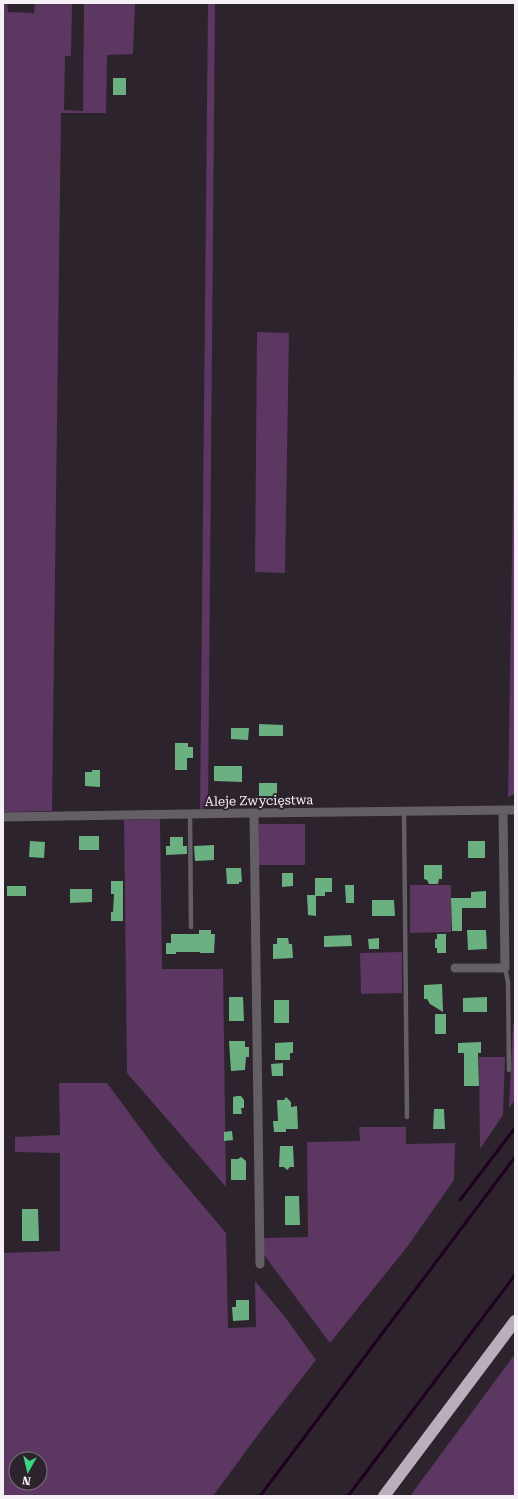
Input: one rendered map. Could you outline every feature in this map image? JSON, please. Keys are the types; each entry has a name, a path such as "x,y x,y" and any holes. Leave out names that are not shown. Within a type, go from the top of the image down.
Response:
{"highway":[{"path":"384,1496 515,1321"}],"street":[{"path":"455,968 505,968 503,810"},
{"name":"Aleje Zwycięstwa","path":"3,817 254,812 515,810"},
{"path":"254,812 260,1264"}],"lane":[{"path":"404,811 407,1117"},
{"path":"190,814 191,927"},
{"path":"505,968 508,982 509,1070"}],"shaded area":[{"path":"3,3 7,3 8,12 34,13 35,3 135,3 133,54 107,55 106,113 61,113 52,811 3,812","holes":["72,4 84,4 83,111 64,110 65,56 71,56"]},
{"path":"208,3 215,3 208,808 200,809"},
{"path":"515,83 515,794 508,797 513,493"},
{"path":"257,332 289,333 285,573 255,572"},
{"path":"160,819 162,969 223,969 226,1187 127,1073 124,820"},
{"path":"259,824 305,824 305,865 259,865"},
{"path":"410,885 451,885 451,932 410,933"},
{"path":"402,952 402,993 361,994 360,953"},
{"path":"513,1024 515,1024 515,1100 509,1108"},
{"path":"479,1057 505,1057 503,1115 480,1149"},
{"path":"59,1083 107,1083 161,1156 226,1233 228,1328 256,1327 255,1281 285,1317 316,1360 213,1496 3,1496 3,1253 60,1251 60,1153 15,1152 15,1137 60,1135"},
{"path":"359,1127 406,1127 406,1144 455,1143 454,1180 407,1247 330,1343 264,1255 263,1238 308,1237 307,1142 360,1141"},
{"path":"515,1354 515,1496 410,1496"}],"building":[{"path":"113,78 126,78 126,95 113,95"},
{"path":"259,724 283,725 283,736 259,736"},
{"path":"231,728 249,728 248,740 231,739"},
{"path":"175,743 188,743 188,747 193,747 193,758 187,758 187,770 175,770"},
{"path":"214,766 242,766 242,782 214,781"},
{"path":"92,770 100,770 100,787 85,786 85,772 92,772"},
{"path":"259,783 277,783 277,796 259,796"},
{"path":"79,836 99,836 99,850 79,850"},
{"path":"170,837 183,837 183,846 187,846 187,854 166,855 166,846 170,846"},
{"path":"30,841 45,842 44,858 29,857"},
{"path":"468,841 485,841 485,858 468,858"},
{"path":"214,845 214,860 195,861 194,846"},
{"path":"424,865 442,865 442,879 439,879 438,884 429,884 427,880 424,879"},
{"path":"226,868 241,868 242,882 239,882 239,884 227,884"},
{"path":"282,873 293,873 293,886 282,887"},
{"path":"315,878 332,878 332,892 325,892 325,896 316,896 316,916 308,915 307,895 315,895"},
{"path":"111,881 123,881 123,921 111,921 114,894 111,894"},
{"path":"345,885 354,885 354,903 346,903"},
{"path":"7,886 26,886 26,896 7,896"},
{"path":"70,889 92,889 92,902 70,903"},
{"path":"486,891 486,908 462,908 462,931 452,931 451,898 471,898 471,892"},
{"path":"372,900 394,900 395,916 372,916"},
{"path":"199,930 211,930 211,934 215,934 214,953 176,952 176,954 166,954 166,943 171,943 171,934 199,934"},
{"path":"467,930 486,930 487,949 468,950"},
{"path":"437,934 446,934 446,953 437,953 437,948 435,948 435,939 437,939"},
{"path":"351,935 352,946 324,947 324,936"},
{"path":"277,938 288,938 289,944 292,944 293,958 273,959 273,944 277,944"},
{"path":"379,938 379,949 369,949 368,939"},
{"path":"442,984 443,1012 430,1004 427,999 424,999 424,985"},
{"path":"229,997 243,997 244,1021 229,1021"},
{"path":"487,997 487,1012 463,1012 463,998"},
{"path":"274,1000 289,1000 289,1023 274,1023"},
{"path":"435,1014 446,1014 446,1034 435,1034"},
{"path":"229,1041 245,1041 245,1047 249,1047 249,1057 246,1057 245,1070 231,1071"},
{"path":"293,1042 293,1053 290,1053 290,1060 275,1060 275,1043"},
{"path":"481,1042 481,1053 478,1053 479,1086 464,1086 464,1053 458,1053 458,1043"},
{"path":"283,1063 283,1076 272,1076 271,1064"},
{"path":"241,1096 244,1100 244,1108 241,1108 242,1114 233,1114 233,1097"},
{"path":"286,1097 291,1102 291,1107 297,1106 298,1129 286,1129 286,1132 274,1132 273,1121 278,1121 277,1100 284,1100"},
{"path":"434,1109 444,1109 445,1129 433,1129"},
{"path":"232,1131 233,1140 224,1141 224,1132"},
{"path":"280,1146 293,1146 294,1167 290,1167 287,1170 284,1167 279,1167"},
{"path":"241,1157 246,1161 246,1180 231,1180 231,1159 238,1159"},
{"path":"285,1196 299,1196 300,1225 285,1225"},
{"path":"22,1209 38,1209 39,1241 22,1241"},
{"path":"236,1300 249,1300 249,1320 233,1321 232,1307 236,1307"}],"waterway":[{"path":"460,1200 515,1128"},
{"path":"260,1496 515,1157"},
{"path":"348,1496 515,1275"}]}
